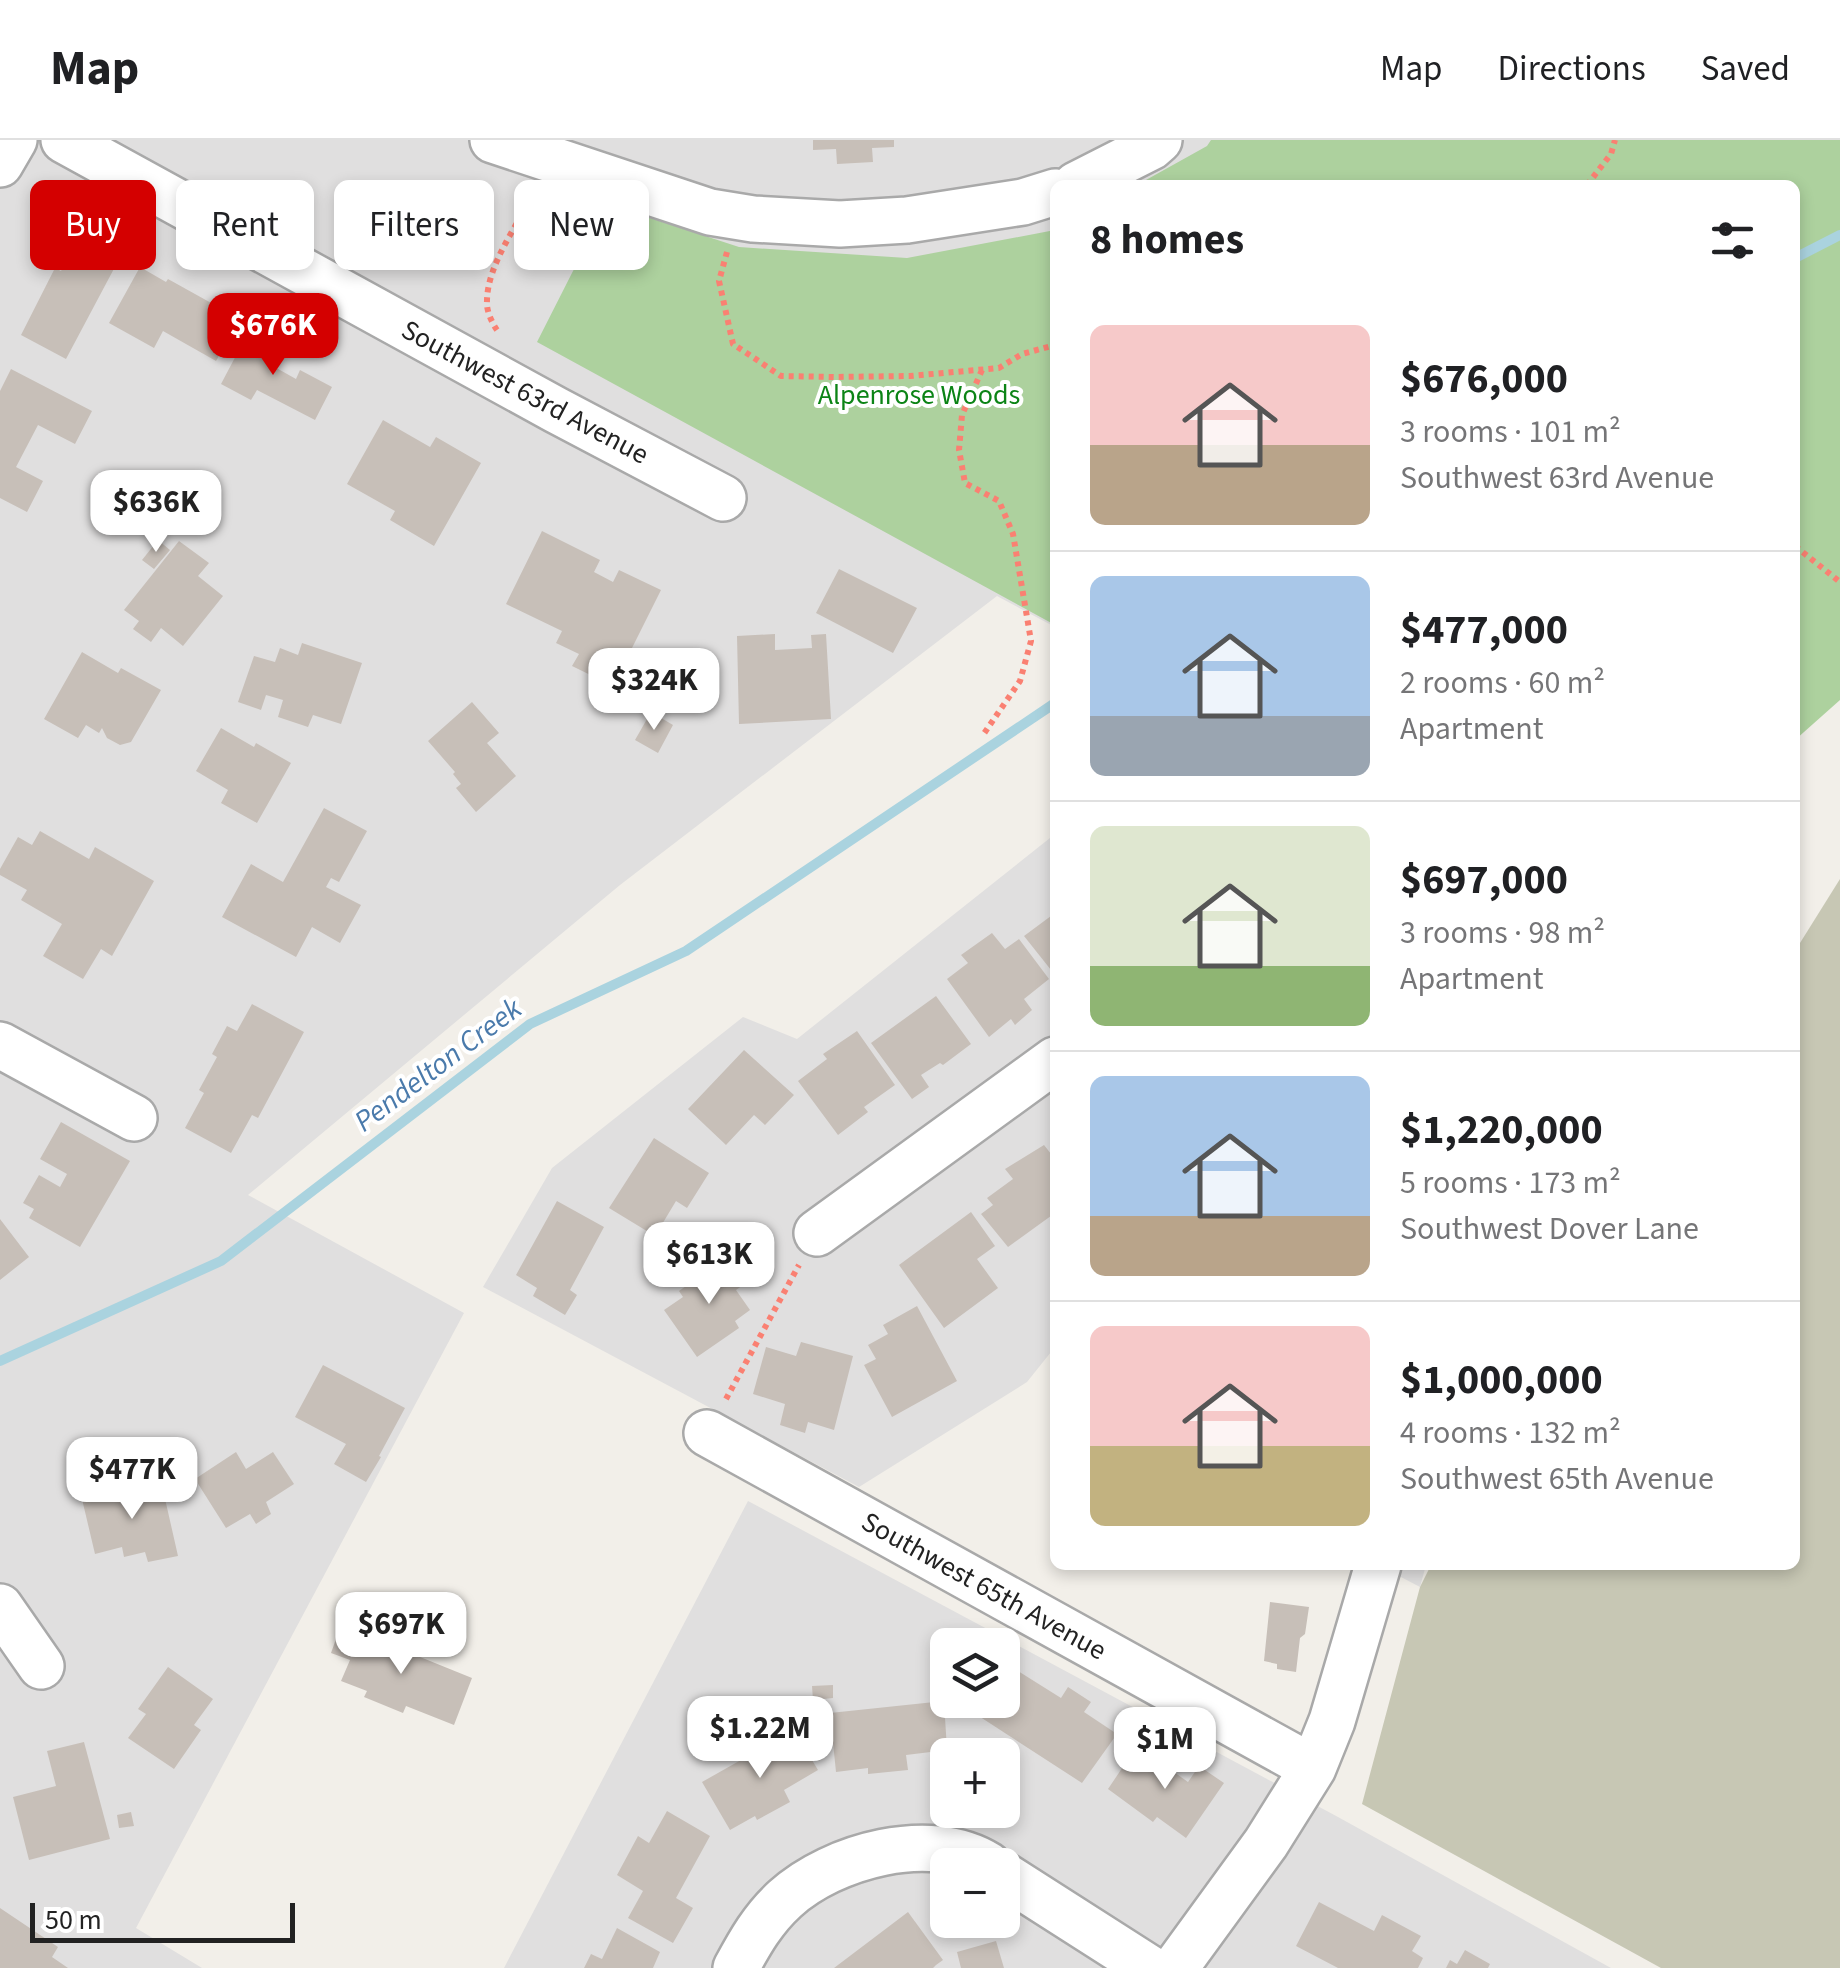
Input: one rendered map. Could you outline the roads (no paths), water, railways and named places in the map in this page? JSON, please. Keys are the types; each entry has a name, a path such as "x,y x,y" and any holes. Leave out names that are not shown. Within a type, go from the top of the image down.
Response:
{"street":[{"path":"0,164 14,140"},
{"name":"Southwest 63rd Avenue","path":"64,140 724,498"},
{"path":"493,140 710,212 737,217 840,224 907,220 1024,202 1050,194"},
{"path":"1086,180 1159,140"},
{"path":"0,1045 134,1118"},
{"path":"817,1234 1050,1064"},
{"name":"Southwest 65th Avenue","path":"707,1433 1313,1768"},
{"path":"1175,1968 1266,1842 1313,1768 1332,1721 1377,1570"},
{"path":"0,1606 40,1666"},
{"path":"736,1968 758,1928 786,1898 818,1876 860,1858 895,1850 930,1849"},
{"path":"1020,1886 1149,1968"}],"waterway":[{"name":"Pendelton Creek","path":"1800,255 1840,235"},
{"name":"Pendelton Creek","path":"0,1361 221,1261 530,1024 686,951 1050,706"}],"park label":[{"name":"Alpenrose Woods","path":"919,395"}]}
